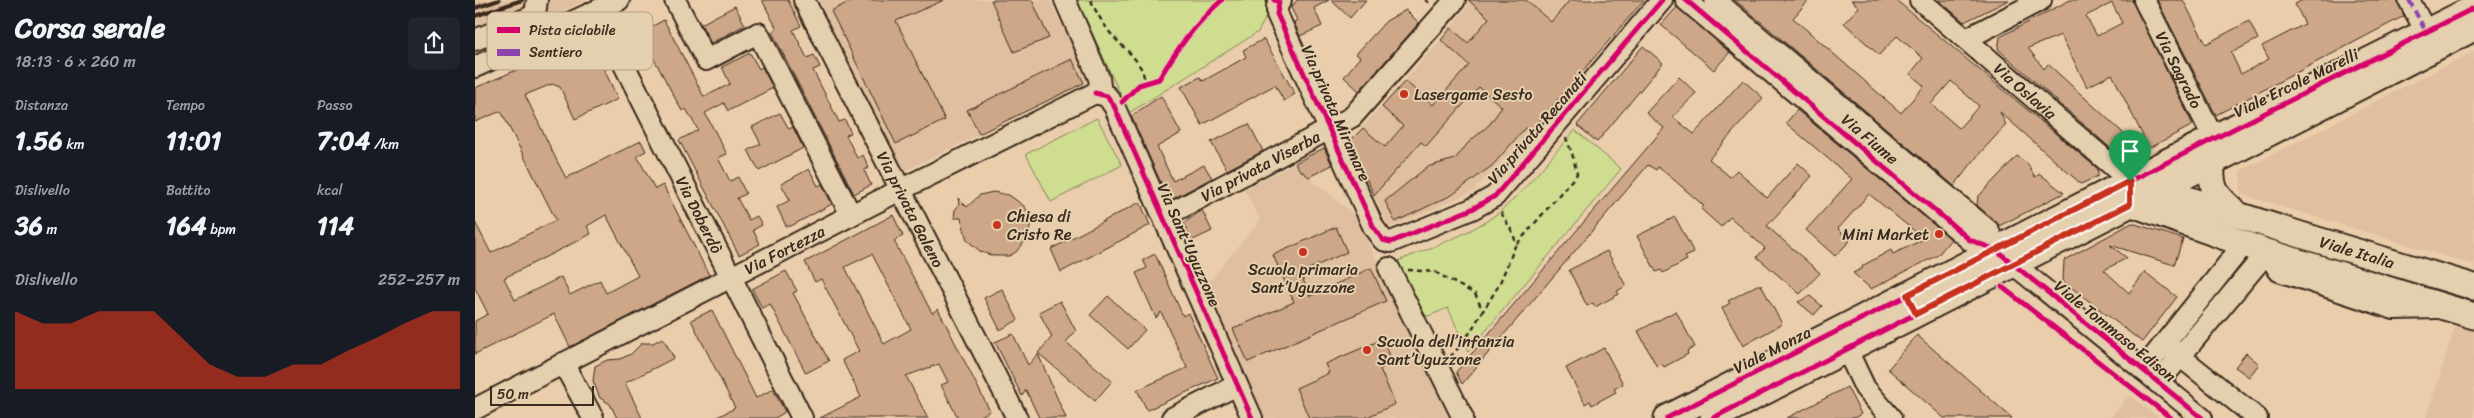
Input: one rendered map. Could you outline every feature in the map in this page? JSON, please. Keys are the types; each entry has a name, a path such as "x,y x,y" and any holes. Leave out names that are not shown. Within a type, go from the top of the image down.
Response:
{"main road":[{"name":"Viale Ercole Marelli","path":"2157,190 2213,150 2426,32 2474,8"},
{"name":"Viale Ercole Marelli","path":"1905,308 2213,150 2474,28"},
{"name":"Viale Italia","path":"2213,150 2211,182 2216,195 2239,216"},
{"name":"Viale Italia","path":"2157,190 2474,286"},
{"path":"2130,192 2157,190"},
{"name":"Viale Italia","path":"2130,192 2255,248 2474,316"},
{"name":"Viale Monza","path":"1713,418 1847,350 1905,308"},
{"name":"Viale Monza","path":"1667,418 1905,308"}],"street":[{"path":"597,12 619,0"},
{"path":"675,0 706,60 755,35 851,215"},
{"name":"Via privata Galeno","path":"804,0 1017,418"},
{"path":"1065,0 1099,78 1100,86 1095,94"},
{"name":"Via privata Viserba","path":"1163,217 1344,123 1359,112 1455,0"},
{"name":"Via privata Recanati","path":"1377,234 1383,240 1391,242 1399,240 1472,209 1495,196 1662,0"},
{"path":"1686,0 1740,34"},
{"path":"1715,0 1740,34"},
{"path":"1966,40 2041,0"},
{"name":"Via Sagrado","path":"2144,0 2213,150"},
{"path":"2409,0 2426,32"},
{"name":"Via privata Miramare","path":"1280,1 1277,14 1377,234"},
{"name":"Via Oslavia","path":"1927,2 2130,192"},
{"name":"Via Fiume","path":"1740,34 1868,141 1989,231 2004,257"},
{"path":"475,40 487,35"},
{"path":"475,67 487,62"},
{"name":"Via Doberdò","path":"626,70 802,418"},
{"name":"Via Fortezza","path":"475,409 900,190 1095,94"},
{"name":"Via Sant'Uguzzone","path":"1095,94 1107,96 1114,106 1251,418"},
{"name":"Viale Tommaso Edison","path":"2143,370 2164,344 2255,248"},
{"name":"Viale Tommaso Edison","path":"2158,383 2180,356 2255,248"},
{"name":"Viale Tommaso Edison","path":"2004,257 2202,418"},
{"path":"1396,268 1439,369 1463,418"},
{"name":"Viale Tommaso Edison","path":"2164,344 2257,418"},
{"path":"1847,350 1865,388 1891,418"},
{"path":"563,363 593,418"},
{"path":"1172,418 1237,386"}],"path":[{"path":"1091,0 1097,14 1110,33 1142,66 1144,77 1124,101"},
{"path":"1139,85 1159,79 1170,58 1199,20 1222,0"},
{"path":"1425,0 1428,2 1430,0"},
{"path":"1439,369 1464,342 1499,285 1516,244 1577,174 1572,153 1565,137"},
{"path":"1499,210 1513,232 1516,244"},
{"path":"1396,268 1435,272 1475,294 1483,310"}],"shaded area":[{"path":"475,0 586,0 562,12 487,12 487,46 475,51"},
{"path":"819,0 1050,0 1089,80 903,172"},
{"path":"1472,0 1644,0 1530,132 1472,192 1389,228 1349,142 1441,40"},
{"path":"2474,51 2474,265 2241,194 2240,171"},
{"name":"Scuola primaria Sant’Uguzzone","path":"1295,163 1299,169 1355,215 1437,388 1463,418 1264,418 1207,284 1260,220 1244,189"},
{"path":"2456,324 2474,330 2474,418 2426,418"},
{"path":"2130,395 2159,418 2110,418"}],"green space":[{"path":"1077,0 1266,0 1267,15 1258,32 1129,113"},
{"path":"1097,118 1122,165 1051,202 1026,154"},
{"path":"1575,130 1621,169 1468,352 1448,308 1428,316 1414,310 1393,263 1473,229 1497,214 1528,184"}],"building":[{"path":"762,0 788,0 801,26 793,30 807,58 814,55 820,67 813,70 839,122 845,120 851,133 846,135 857,158 863,155 869,168 864,170 871,185 854,194 772,32 777,29"},
{"path":"853,0 944,0 896,21 945,120 896,144 831,11"},
{"path":"991,0 1032,0 1049,38 1014,52"},
{"path":"1297,0 1329,0 1314,8 1322,26 1300,36 1294,22 1297,20 1291,8"},
{"path":"1331,0 1366,0 1350,18"},
{"path":"1468,0 1526,0 1551,22 1570,0 1644,0 1530,132 1525,128 1493,165 1452,195 1395,222 1385,201 1427,167 1455,159 1469,142 1489,125 1502,107 1479,87 1426,146 1421,142 1374,195 1349,142 1363,128 1385,147 1403,126 1382,107 1405,81 1433,105 1469,65 1441,40 1451,28 1468,43 1489,18"},
{"path":"1735,0 1809,0 1793,18 1901,113 1924,86 1910,74 1923,58 1897,36 1879,55 1844,23 1859,7 1851,0 1896,0 2098,169 2098,176 2081,184 2000,112 2006,125 1980,153 1954,186","holes":["1951,81 1979,106 1959,128 1931,104"]},
{"path":"1939,0 2009,0 1964,22"},
{"path":"2070,0 2132,0 2193,125 2149,148 2112,74 2087,87 2061,35 2028,48 2044,69 2048,64 2121,131 2140,152 2125,161 1998,49 2000,37","holes":["2112,3 2122,23 2097,36 2086,16"]},
{"path":"2157,0 2183,0 2206,44 2249,21 2258,39 2231,53 2241,74 2269,59 2262,46 2305,24 2295,4 2303,0 2397,0 2404,16 2216,115"},
{"path":"735,6 745,25 711,43 701,24"},
{"path":"1677,7 1730,52 1714,70 1661,25"},
{"path":"1406,10 1419,23 1359,91 1344,77 1360,57 1356,54 1386,21"},
{"path":"664,20 704,97 730,84 722,67 750,53 759,69 762,67 773,88 728,111 724,103 705,113 727,154 718,158 730,181 738,177 746,194 737,198 749,220 757,216 762,225 753,230 760,244 739,255 679,140 698,130 686,109 682,111 653,57 653,26"},
{"path":"1264,39 1295,94 1284,101 1275,85 1202,125 1181,87 1200,77 1203,81 1246,57 1243,50"},
{"path":"1643,46 1663,63 1597,142 1577,125"},
{"path":"1072,59 1084,83 979,134 967,110"},
{"path":"516,70 604,70 618,99 575,119 560,87 552,84 525,95 557,161 566,178 641,141 646,151 637,156 655,189 663,185 709,275 570,347 554,314 475,354 475,321 488,314 475,288 475,222 491,253 556,220 501,111 475,122 475,88","holes":["606,215 638,276 606,293 600,280 570,295 561,277 515,300 504,278 591,234 587,226"]},
{"path":"1679,77 1696,93 1673,117 1694,134 1743,80 1763,98 1709,159 1730,177 1737,170 1767,198 1798,163 1812,176 1767,226 1820,273 1800,294 1757,257 1765,248 1730,217 1721,227 1701,209 1704,206 1673,179 1658,167 1656,170 1648,165 1462,384 1456,372 1664,128 1646,113"},
{"path":"1161,96 1181,133 1157,147 1173,181 1204,165 1212,178 1169,201 1131,116"},
{"path":"1797,110 1951,239 1938,255 1871,289 1853,273 1891,250 1893,254 1924,239 1869,194 1838,229 1850,241 1835,256 1806,230 1852,179 1786,123"},
{"path":"780,113 789,129 793,127 803,148 759,171 748,150 761,144 752,127"},
{"path":"1249,124 1263,151 1227,170 1211,142"},
{"path":"1324,148 1332,165 1309,177 1295,163"},
{"path":"2017,156 2028,164 2035,177 2040,174 2064,193 1999,226 1977,205 1978,197"},
{"path":"809,169 818,186 822,184 832,204 791,226 786,226 777,207 790,200 781,184"},
{"name":"Chiesa di Cristo Re","path":"993,192 1009,195 1024,206 1029,213 1031,223 1027,239 1016,252 1009,256 994,256 981,252 967,240 961,218 954,218 955,210 959,204 958,198 967,207 980,195"},
{"path":"1140,202 1150,225 1061,272 1051,249"},
{"path":"1202,210 1212,231 1191,241 1184,223"},
{"path":"893,215 903,236 894,241 932,313 938,309 990,411 977,418 958,418 941,385 948,382 939,364 906,376 928,418 820,418 861,397 842,360 859,351 821,279 815,282 805,262","holes":["872,254 911,329 884,344 845,267"]},
{"path":"1675,217 1694,253 1685,257 1687,260 1663,273 1661,270 1656,272 1637,236"},
{"path":"2132,223 2183,239 2174,265 2110,245 2127,258 2104,270 2129,293 2145,272 2177,297 2142,342 2063,281 2064,260"},
{"path":"1336,227 1347,252 1300,273 1310,296 1371,268 1386,301 1248,362 1233,329 1294,302 1273,255"},
{"path":"1607,251 1626,286 1617,291 1619,294 1595,307 1593,303 1587,306 1569,270"},
{"path":"1155,254 1183,316 1188,313 1218,378 1147,410 1137,390 1187,368 1161,312 1156,318 1136,273 1147,268 1143,260"},
{"path":"786,271 797,291 793,293 829,361 806,373 770,304 762,308 752,289"},
{"path":"1757,285 1761,285 1782,324 1743,346 1722,308 1730,303 1728,301"},
{"path":"1002,289 1018,320 1000,330 984,298"},
{"path":"1108,296 1145,330 1128,349 1090,315"},
{"path":"1810,296 1822,306 1814,315 1798,302"},
{"path":"1060,301 1076,331 1066,342 1112,381 1095,401 1038,353 1052,337 1039,312"},
{"path":"712,310 756,398 773,389 785,412 775,418 715,418 735,408 691,320"},
{"path":"1676,311 1695,347 1687,351 1688,354 1664,367 1662,364 1657,367 1638,331"},
{"path":"1013,334 1028,365 1038,354 1066,418 1039,418 1026,390 1022,396 995,342"},
{"path":"1917,335 2012,418 1944,418 1888,369"},
{"path":"663,338 674,358 625,383 642,418 617,418 610,404 600,398 593,381 595,366 607,360 620,359 631,354 642,343 653,343"},
{"path":"1383,339 1393,363 1380,369 1395,404 1365,418 1309,418 1296,388 1329,373 1325,364"},
{"path":"1604,348 1623,384 1614,389 1616,392 1592,405 1590,401 1585,404 1566,368"},
{"path":"2246,353 2259,364 2249,377 2235,367"},
{"path":"1847,387 1861,414 1854,418 1787,418"}],"railway":[{"path":"475,8 499,0"},
{"path":"475,16 522,0"}],"marked path":[{"path":"2409,0 2426,32"}],"cycle path":[{"path":"1122,102 1139,85 1159,79 1187,37 1222,0"},
{"path":"1274,0 1279,2 1277,14 1374,228 1383,240 1391,242 1472,209 1495,196 1662,0"},
{"path":"1686,0 1970,240 1996,250 2202,418"},
{"path":"2130,181 2474,8"},
{"path":"1095,93 1107,96 1114,106 1252,418"},
{"path":"1667,418 1961,268"},
{"path":"1713,418 1970,286"},
{"path":"2002,287 2171,418"}],"place":[{"name":"Lasergame Sesto","path":"1404,94"},
{"name":"Chiesa di Cristo Re","path":"997,225"},
{"name":"Mini Market","path":"1939,234"},
{"name":"Scuola primaria Sant’Uguzzone","path":"1303,252"},
{"name":"Scuola dell’infanzia Sant’Uguzzone","path":"1367,350"}],"route":[{"path":"2130,181 2130,204 1916,314 1907,295 2130,181"}]}
